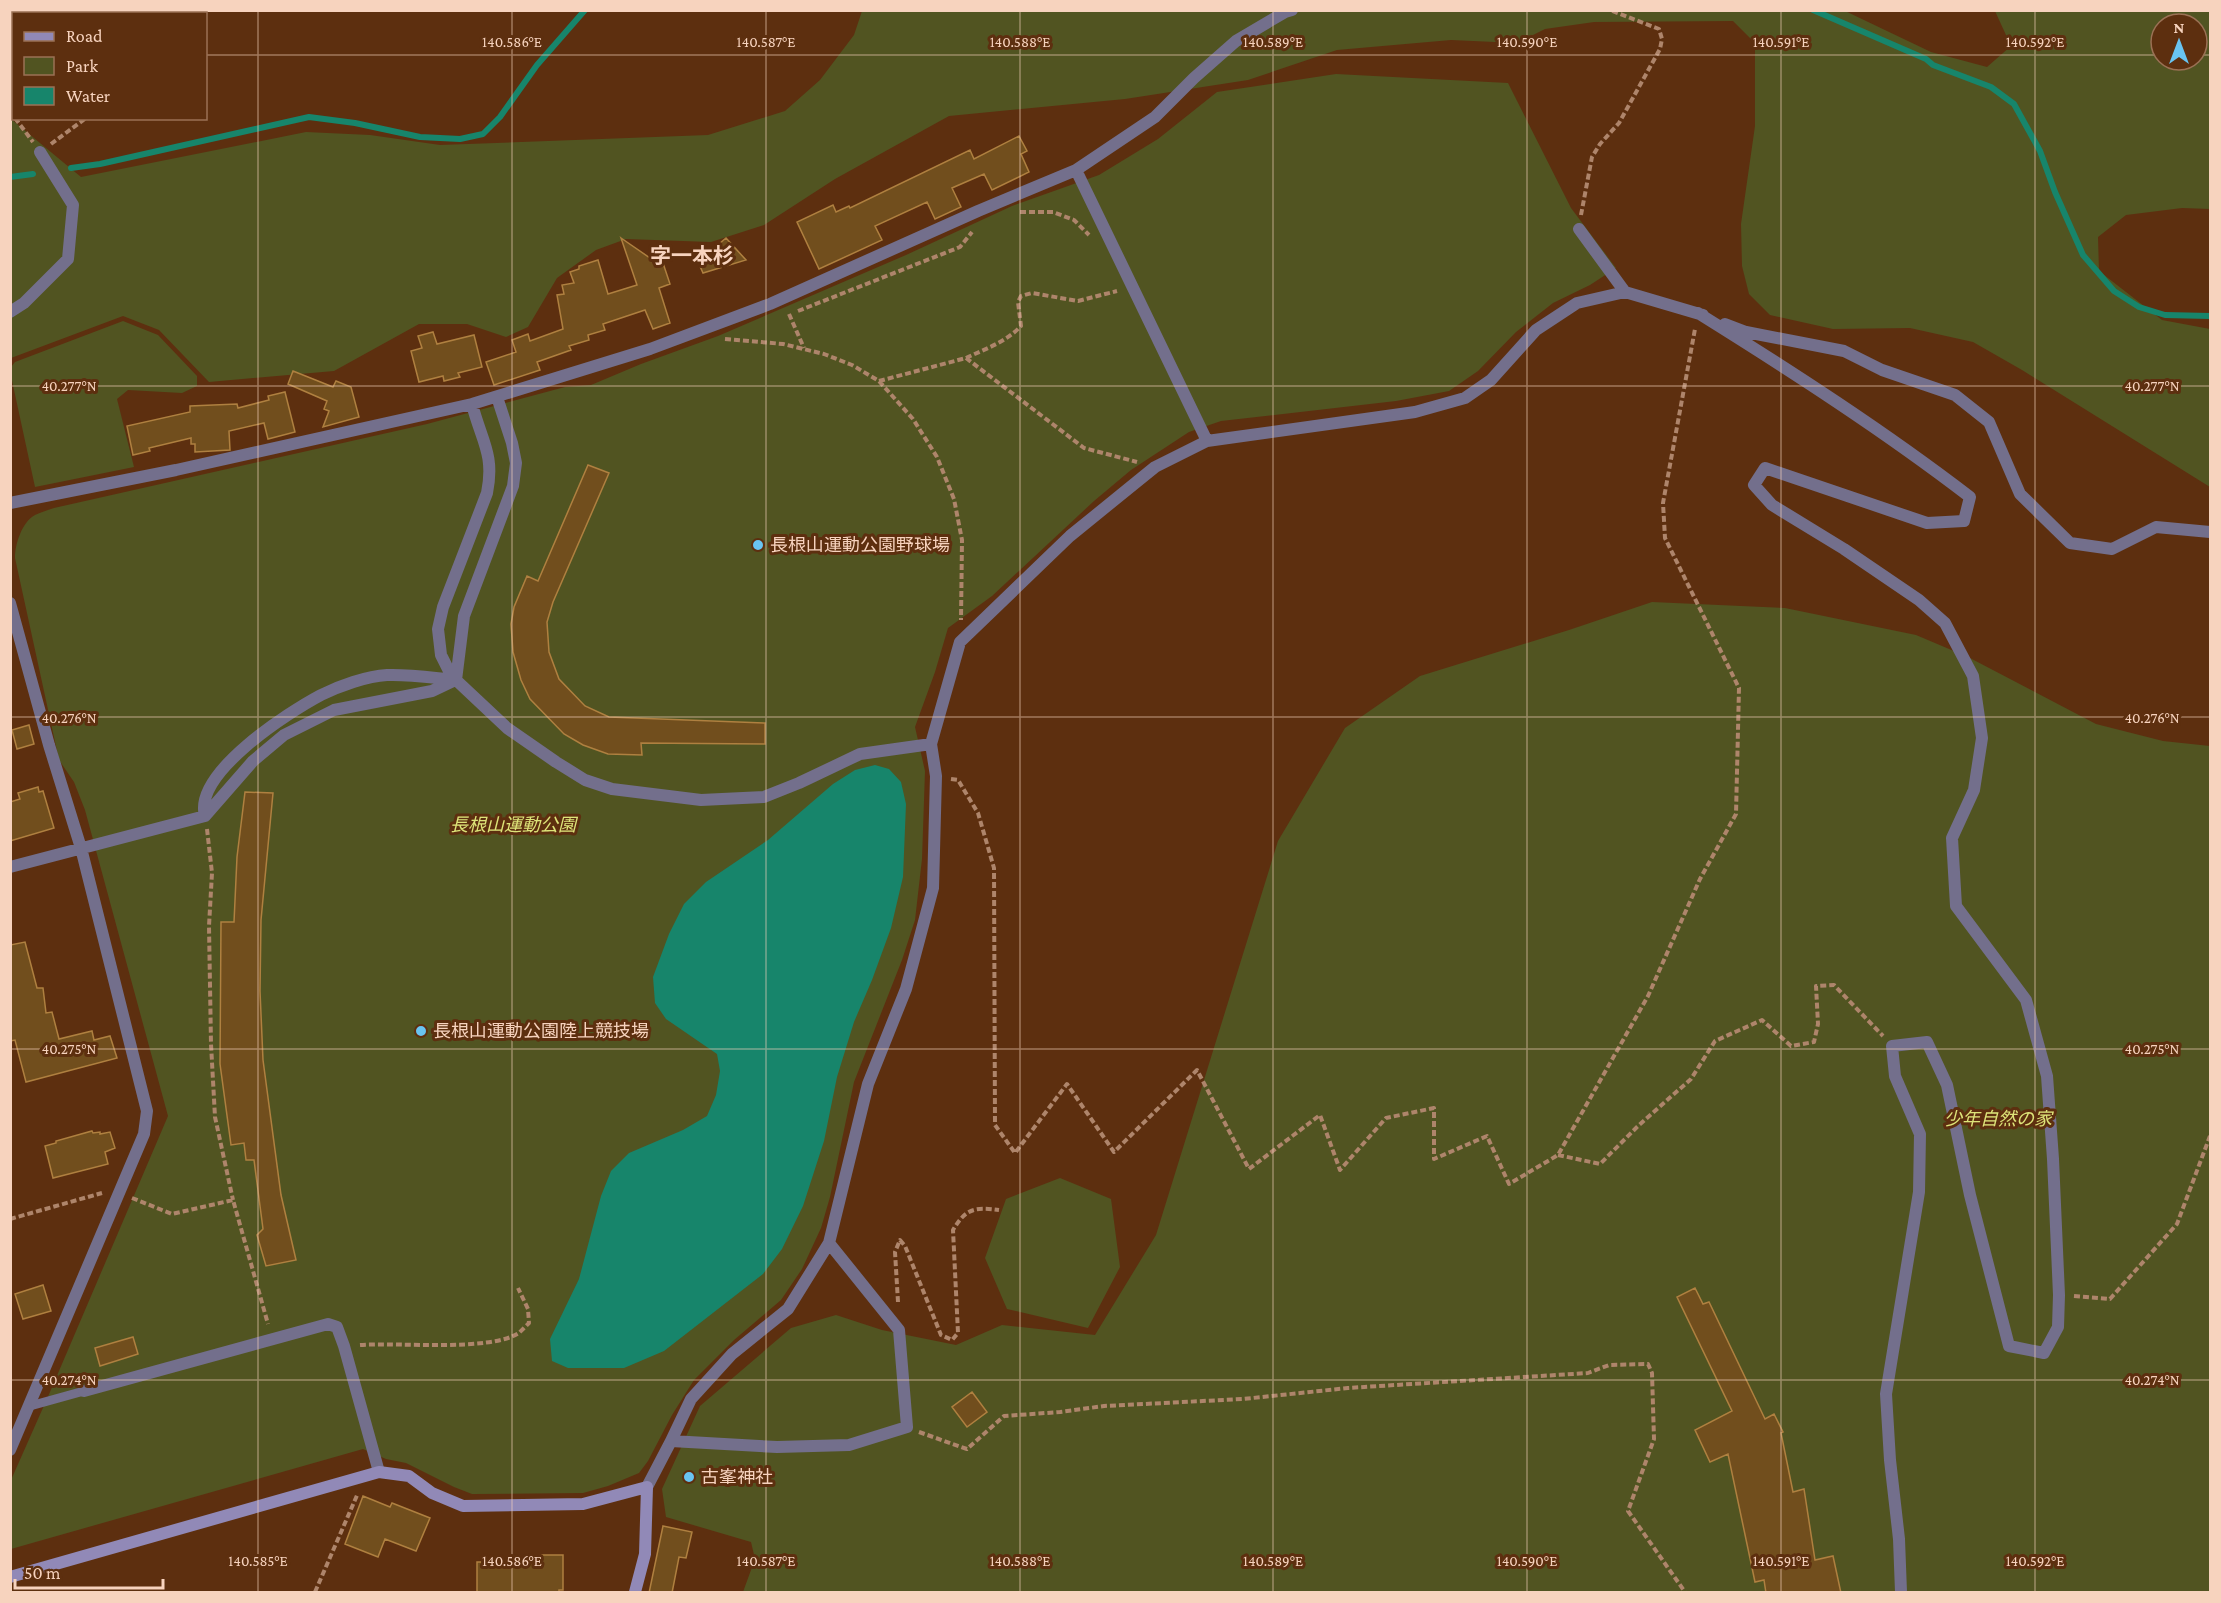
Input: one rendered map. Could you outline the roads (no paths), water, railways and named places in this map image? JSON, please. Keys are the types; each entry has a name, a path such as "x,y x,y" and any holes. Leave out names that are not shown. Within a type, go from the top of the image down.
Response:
{"street":[{"path":"10,503 176,470 472,404 650,349 770,304 1076,170 1155,117 1236,41 1292,10"},
{"path":"10,312 24,303 68,259 73,205 40,152"},
{"path":"1076,170 1207,441"},
{"path":"1578,229 1625,292"},
{"path":"635,1593 645,1554 647,1487 691,1399 732,1354 788,1309 830,1243 868,1084 906,989 933,888 936,776 931,744 960,642 1149,463 1207,441 1415,412 1465,398 1491,380 1536,330 1578,303 1625,292 1698,314 1746,332 1844,351 1882,370 1955,395 1989,422 2020,494 2070,543 2112,549 2156,527 2211,532"},
{"path":"1698,314 1758,351 1919,459 1970,497 1964,520 1927,523 1765,468 1754,485 1772,505 1844,549 1928,607 1945,623 1973,676 1982,738 1974,790 1952,838 1956,906 2026,1000 2047,1076 2059,1295 2058,1327 2044,1353 2009,1346 1970,1195 1947,1085 1926,1042 1893,1046 1895,1076 1920,1134 1919,1192 1886,1394 1890,1460 1899,1539 1901,1593"},
{"path":"456,680 464,616 513,486 516,463 497,397"},
{"path":"472,404 478,428 488,450 490,480 443,607 438,629 441,655 448,669 456,680 507,728 585,780 612,789 701,800 764,797 860,754 931,744"},
{"path":"10,603 81,848 147,1112 144,1134 10,1450"},
{"path":"205,816 204,807 207,796 222,768 282,718 322,695 344,685 386,675 456,680"},
{"path":"10,867 205,816 253,761 284,735 334,710 432,691 456,680"},
{"path":"671,1441 777,1447 849,1446 907,1427 899,1330 830,1243"},
{"path":"84,1391 328,1324 337,1327 344,1346 379,1472"},
{"path":"10,1577 379,1472 409,1476 432,1493 463,1506 584,1504 647,1487"}],"lane":[{"path":"30,1406 84,1391"}],"water":[{"path":"875,765 889,769 901,782 906,804 903,877 891,928 854,1022 837,1077 824,1141 803,1206 782,1249 763,1274 664,1351 624,1368 568,1368 552,1361 550,1339 579,1279 601,1196 611,1171 629,1153 683,1130 707,1116 716,1095 720,1071 717,1054 666,1019 655,1003 653,977 669,934 684,904 706,882 768,840 833,784 855,770"}],"waterway":[{"path":"71,168 100,164 309,117 355,123 420,137 460,139 483,134 500,117 537,65 585,10"},
{"path":"1813,10 1926,59 1933,65 1991,87 2014,104 2040,151 2055,192 2083,255 2114,291 2139,307 2165,315 2210,316"},
{"path":"10,177 33,174"}],"place":[{"name":"長根山運動公園野球場","path":"758,545"},
{"name":"長根山運動公園陸上競技場","path":"421,1031"},
{"name":"古峯神社","path":"689,1477"}],"district":[{"name":"字一本杉","path":"692,256"}],"park label":[{"name":"長根山運動公園","path":"513,825"},
{"name":"少年自然の家","path":"1998,1119"}]}
